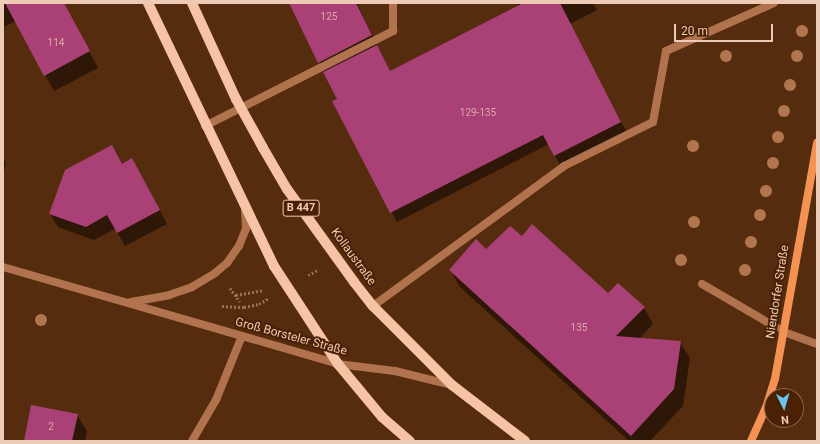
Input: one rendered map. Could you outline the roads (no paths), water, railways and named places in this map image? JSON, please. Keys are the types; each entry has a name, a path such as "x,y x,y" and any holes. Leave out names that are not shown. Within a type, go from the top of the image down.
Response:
{"main road":[{"path":"148,3 245,210 274,266 338,364 382,417 410,441"},
{"name":"Kollaustraße","path":"192,3 241,108 287,189 373,306 452,384 525,441"},
{"name":"Niendorfer Straße","path":"751,441 766,408 775,379 817,143"}],"street":[{"path":"205,126 393,31 393,3"},
{"path":"373,306 564,166 653,122 666,51 774,3"},
{"name":"Groß Borsteler Straße","path":"126,302 169,295 192,287 215,273 227,263 239,246 246,229 245,210"},
{"name":"Groß Borsteler Straße","path":"3,267 338,364 395,371 452,384"},
{"path":"702,284 784,332 817,344"},
{"path":"192,441 216,400 242,336"}]}
